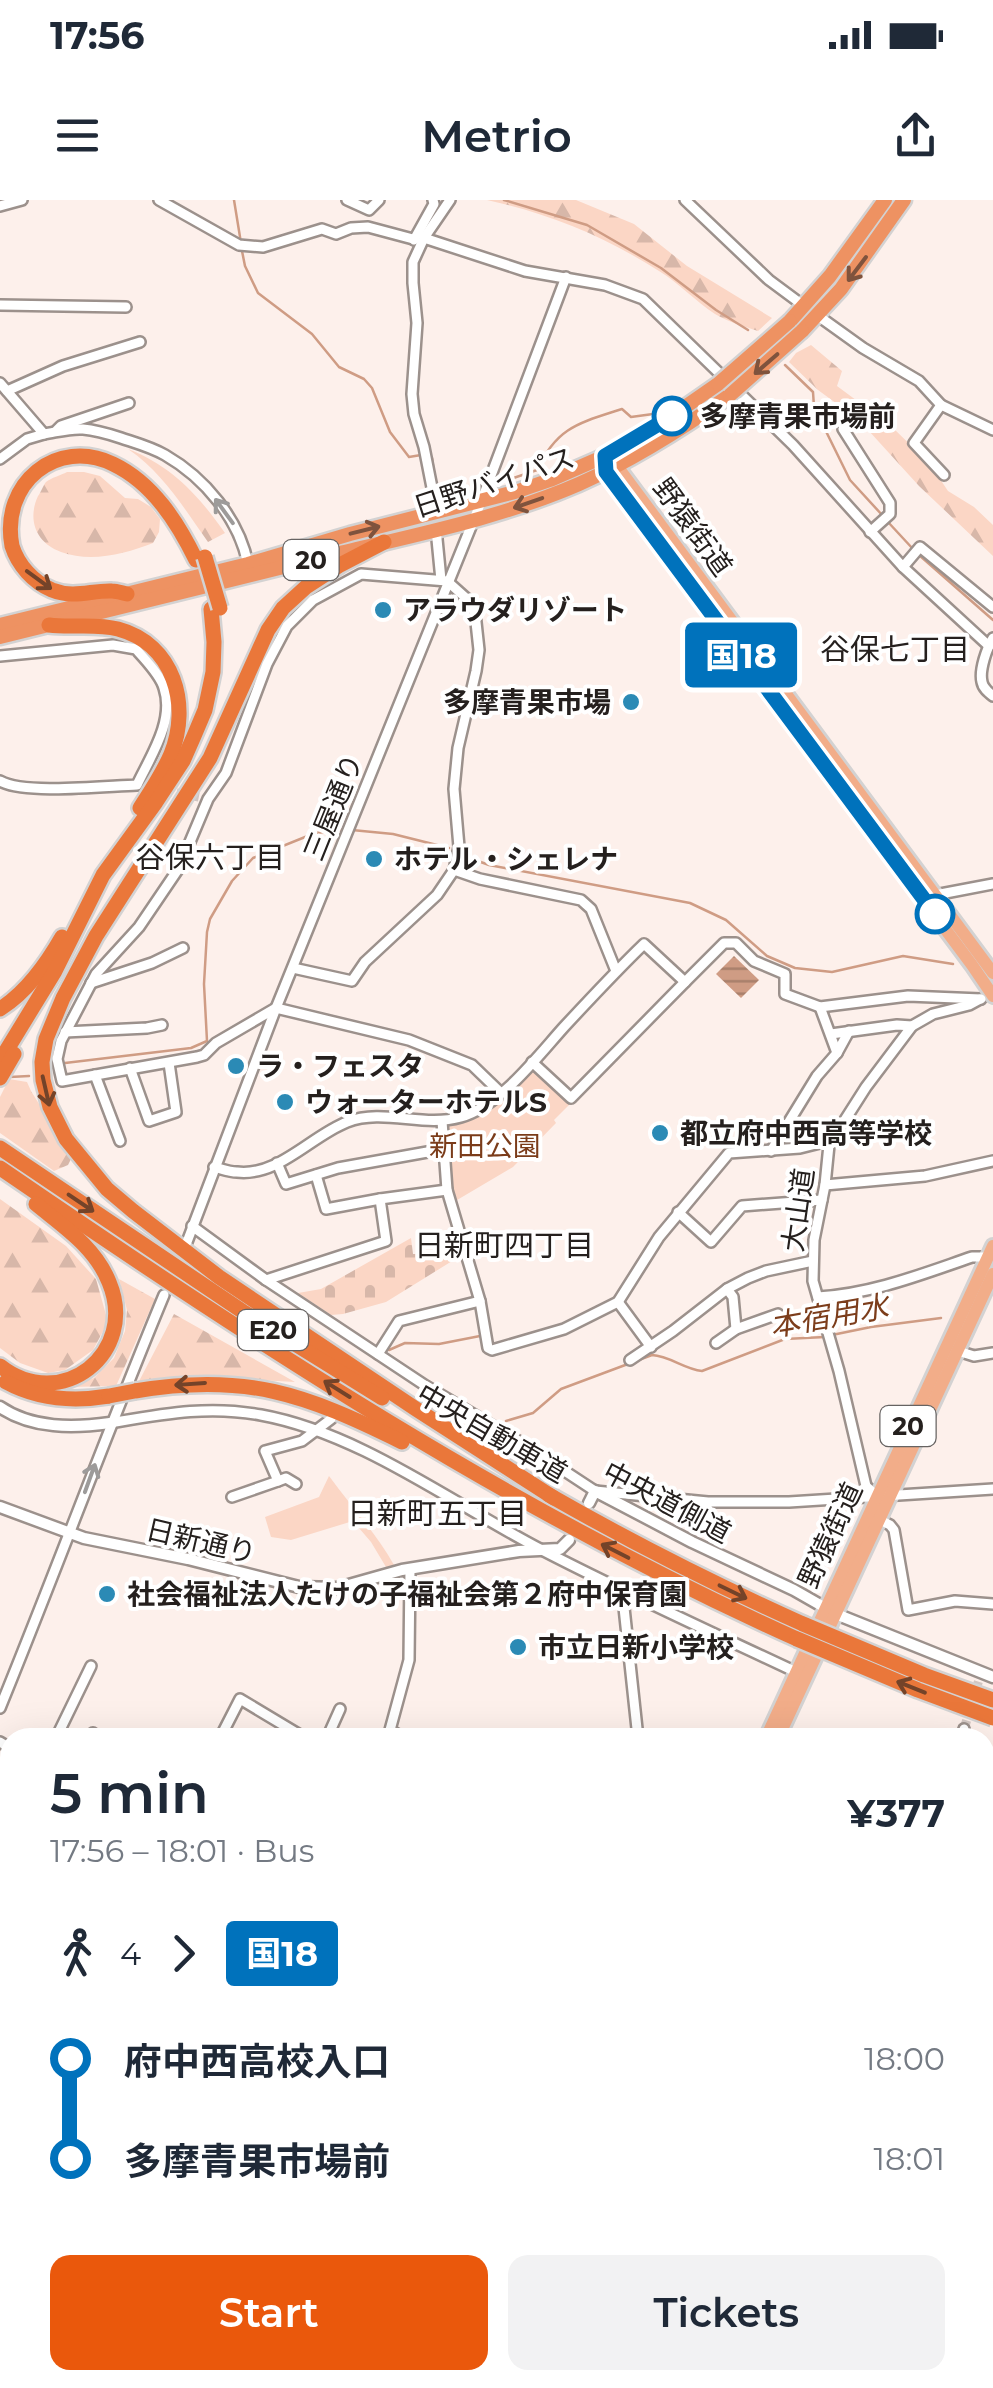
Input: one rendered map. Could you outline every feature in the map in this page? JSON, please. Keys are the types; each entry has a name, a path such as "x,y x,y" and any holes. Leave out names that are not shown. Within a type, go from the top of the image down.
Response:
{"highway":[{"name":"日野バイパス","path":"0,625 337,538 436,520 473,519 537,500 675,433 730,396 796,326 804,306 884,200"},
{"name":"日野バイパス","path":"0,637 384,542 480,502 609,464 796,326 817,315 864,260 904,200"},
{"path":"0,506 15,477 34,460 57,448 81,446 118,456 151,480 183,518 201,559 224,642 220,690 179,807"},
{"path":"127,594 112,590 64,594 42,585 22,566 10,540 9,516 18,490 35,470 73,455 94,457 118,466 166,509 201,559"},
{"path":"384,542 318,579 283,608 260,642 210,758 96,936 54,1015 43,1052 43,1080 50,1108 76,1152 120,1200 219,1277 554,1498"},
{"path":"0,1060 55,971 90,898 176,771 200,724 213,672 215,608"},
{"path":"49,625 101,626 126,632 155,650 172,676 179,703 177,734 170,755 128,828 128,838"},
{"path":"0,1010 32,982 80,906 90,898"},
{"path":"0,1078 73,962 96,936"},
{"name":"中央自動車道","path":"0,1148 322,1362 554,1498 742,1596 800,1631 918,1690 993,1718"},
{"path":"0,1171 94,1254 111,1287 116,1321 99,1360 71,1379 42,1384 0,1366"},
{"name":"中央自動車道","path":"0,1171 390,1424 540,1511 656,1572 800,1631 993,1700"},
{"path":"0,1378 48,1398 77,1399 214,1383 286,1394 348,1416 540,1511"}],"main road":[{"name":"野猿街道","path":"609,464 993,972"},
{"name":"野猿街道","path":"609,464 972,965 987,997"},
{"name":"野猿街道","path":"782,1728 876,1495 990,1252"},
{"name":"野猿街道","path":"771,1728 796,1672 880,1520 993,1274"}],"street":[{"path":"0,206 22,200"},
{"path":"159,200 238,246 263,248 322,229 336,234 368,227 525,271 606,285 643,299 793,445 904,567 991,642 981,680 993,696"},
{"path":"348,200 369,210 379,200"},
{"path":"433,200 413,262 417,324 412,394 444,580"},
{"path":"419,240 450,200"},
{"path":"684,200 769,280 804,306"},
{"name":"三屋通り","path":"187,1242 566,277"},
{"path":"0,305 126,308"},
{"path":"817,315 919,381 941,405 993,430"},
{"path":"50,433 3,387 140,342"},
{"path":"50,433 129,403"},
{"path":"941,405 914,443 944,476"},
{"path":"0,459 27,439 82,429 146,446 184,468 214,496 229,516 248,564"},
{"path":"844,429 890,504 884,520 870,532"},
{"path":"904,567 920,547 993,607"},
{"path":"292,968 352,981 365,962 437,895 454,870 458,847 454,789 458,748 479,650 475,613 466,598 444,580 361,574 313,600 294,618 276,643 226,773 208,799 178,868 139,927 96,974 60,1041 57,1058 62,1081 168,1063 204,1054 216,1042 276,1008 409,1040 472,1065 501,1093"},
{"path":"0,656 113,645 136,649 164,686 166,710 161,735 137,785 33,788 0,781"},
{"path":"454,870 581,900 591,909 616,971"},
{"path":"936,895 993,884"},
{"path":"532,1062 570,1098 724,943 736,943 754,961 785,974 785,994 820,1007 908,996 987,997"},
{"path":"214,1167 237,1172 263,1170 350,1120 375,1116 442,1121 472,1114 501,1093 644,944 685,982"},
{"path":"91,983 183,948"},
{"path":"830,1034 897,1024 912,1026 933,1014 987,997"},
{"path":"820,1007 836,1053"},
{"path":"65,1032 162,1025"},
{"name":"大山道","path":"876,1495 866,1486 813,1281 814,1240 829,1145 912,1026"},
{"path":"770,1151 849,1031"},
{"path":"130,1068 149,1120 176,1112 168,1063"},
{"path":"94,1074 120,1141"},
{"path":"442,1121 447,1190 480,1301 488,1348 492,1350 564,1329 618,1302 659,1237 729,1153 800,1148 832,1140"},
{"path":"277,1163 286,1184 338,1168 444,1149"},
{"path":"825,1186 925,1176 993,1161"},
{"path":"316,1175 326,1209 447,1190"},
{"path":"266,1280 386,1241 380,1200"},
{"path":"678,1212 711,1242 742,1206 822,1200"},
{"name":"中央道側道","path":"192,1226 368,1348 595,1492 831,1610 993,1677"},
{"path":"818,1297 874,1289 990,1252"},
{"path":"630,1360 727,1290 766,1271 813,1261"},
{"path":"727,1290 732,1297 736,1329"},
{"path":"0,1708 110,1422 164,1295"},
{"path":"378,1354 398,1321 480,1301"},
{"path":"618,1302 651,1347"},
{"path":"716,1344 736,1329 778,1314"},
{"path":"358,1364 368,1348"},
{"path":"958,1351 974,1356 993,1353"},
{"path":"0,1407 9,1413 62,1426 188,1410 225,1410 318,1430 401,1470 539,1549 796,1672"},
{"path":"278,1481 266,1451 302,1440 318,1430 327,1418"},
{"path":"232,1497 286,1478 296,1484"},
{"path":"589,1502 595,1492 708,1502 789,1502 993,1490"},
{"name":"日新通り","path":"0,1506 69,1534 299,1588 338,1588 410,1568 560,1549 568,1540"},
{"path":"880,1520 894,1530 908,1610 955,1601 993,1604"},
{"path":"391,1728 409,1660 410,1568"},
{"path":"622,1589 637,1728"},
{"path":"61,1728 92,1666"},
{"path":"225,1728 240,1699 289,1728"},
{"path":"331,1728 340,1710"}],"green space":[{"path":"487,200 576,200 634,224 687,266 772,318 758,331 730,322 618,247 555,219"},
{"path":"811,345 842,371 837,386 891,426 930,464 948,491 993,525 993,556 919,486 859,420 818,390 789,362"},
{"path":"128,449 158,464 183,484 225,533 208,542 163,480"},
{"path":"67,472 100,476 125,498 138,499 151,507 160,519 153,543 96,557 61,552 45,543 36,530 35,505 46,482"},
{"name":"新田公園","path":"526,1069 533,1069 570,1104 513,1167 452,1203 446,1132 450,1124 478,1114"},
{"path":"9,1079 27,1082 72,1157 68,1165 54,1171 0,1133 0,1097"},
{"path":"0,1199 66,1246 96,1279 108,1322 93,1350 65,1370 48,1373 20,1363 0,1348"},
{"path":"411,1238 413,1254 455,1254 457,1258 386,1302 343,1314 331,1315 298,1293 321,1289"},
{"path":"119,1279 155,1299 116,1386 70,1387 94,1378 114,1358 125,1331 127,1310"},
{"path":"174,1314 295,1382 219,1378 136,1387"},
{"path":"329,1476 394,1565 386,1567 353,1521 291,1540 271,1537 265,1517 319,1497"}],"shaded area":[{"path":"734,956 759,980 741,998 716,974"}],"waterway":[{"path":"234,200 241,243"},
{"path":"504,200 587,225 661,268 748,330"},
{"path":"242,251 258,293 312,334 339,367 364,379 372,388 390,432 409,457 421,455"},
{"path":"785,365 813,392 814,407 850,480 883,516"},
{"path":"493,485 537,470 561,435 581,423 622,409 631,417 653,414"},
{"path":"432,458 435,481"},
{"path":"440,497 478,490"},
{"path":"888,522 913,549"},
{"path":"919,555 993,620"},
{"path":"65,1063 191,1048 207,1041 207,932 210,919 232,881 253,858 315,833 344,830"},
{"path":"352,830 393,834 449,848"},
{"path":"464,856 489,865 690,903 726,920 767,956 795,968 832,972 903,956 953,964"},
{"path":"10,1077 29,1076"},
{"name":"本宿用水","path":"832,1335 941,1318"},
{"path":"389,1350 405,1343 439,1344 480,1336"},
{"name":"本宿用水","path":"506,1421 533,1413 561,1389 652,1355 702,1371 785,1339 825,1337"}],"tunnel":[{"path":"137,785 208,799"},
{"path":"964,1728 981,1673"}],"bus line":[{"name":"国18","path":"672,416 605,456 606,472 935,914"}],"place":[{"name":"多摩青果市場前","path":"672,416"},
{"name":"アラウダリゾート","path":"383,610"},
{"name":"多摩青果市場","path":"631,702"},
{"name":"ホテル・シェレナ","path":"374,859"},
{"name":"ラ・フェスタ","path":"236,1066"},
{"name":"ウォーターホテルS","path":"285,1102"},
{"name":"都立府中西高等学校","path":"660,1133"},
{"name":"社会福祉法人たけの子福祉会第２府中保育園","path":"107,1594"},
{"name":"市立日新小学校","path":"518,1647"}],"district":[{"name":"谷保七丁目","path":"895,649"},
{"name":"谷保六丁目","path":"210,857"},
{"name":"日新町四丁目","path":"504,1245"},
{"name":"日新町五丁目","path":"437,1513"}]}
